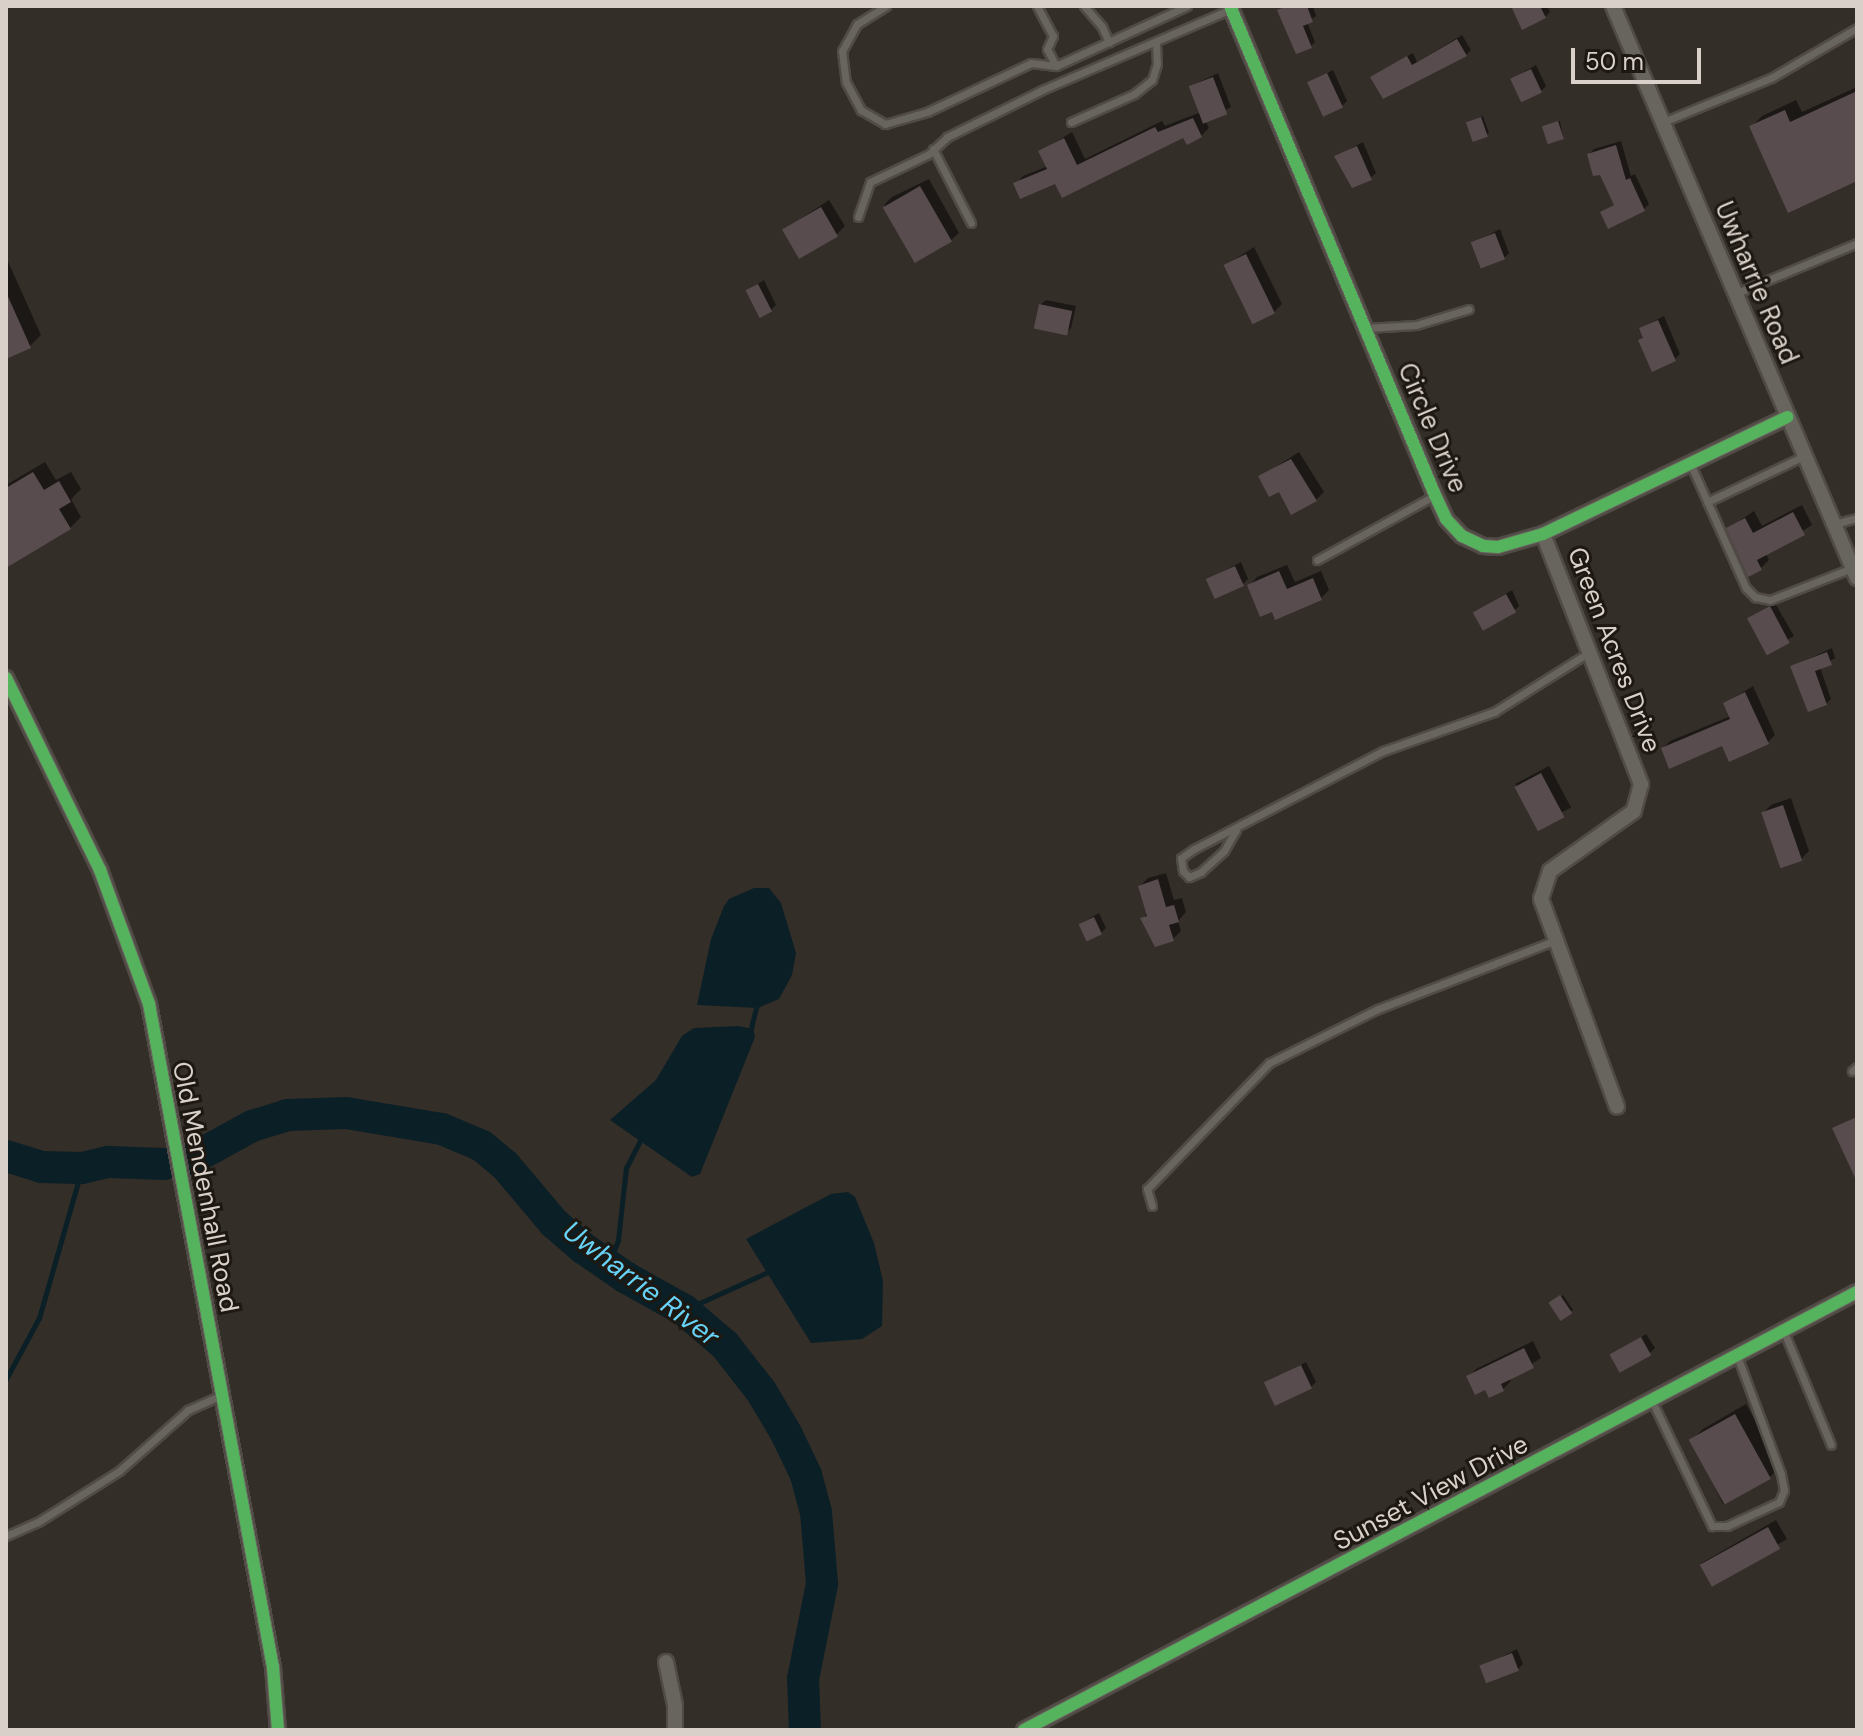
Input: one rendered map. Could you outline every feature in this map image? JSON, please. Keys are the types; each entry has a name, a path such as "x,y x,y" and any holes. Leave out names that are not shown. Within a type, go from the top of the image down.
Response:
{"street":[{"name":"Uwharrie Road","path":"1613,6 1855,573"},
{"name":"Circle Drive","path":"1230,7 1435,495 1446,519 1462,536 1483,546 1498,547 1543,534 1787,417"},
{"name":"Green Acres Drive","path":"1543,534 1641,784 1634,811 1550,871 1541,899 1617,1107"},
{"name":"Old Mendenhall Road","path":"6,678 100,870 149,1004 273,1667 278,1730"},
{"name":"Sunset View Drive","path":"1024,1730 1857,1292"},
{"path":"666,1662 675,1730"}],"lane":[{"path":"886,6 857,24 842,51 846,82 861,110 885,124 927,112 1031,63 1056,66 1187,6"},
{"path":"1037,6 1053,36 1047,49 1056,66"},
{"path":"1084,6 1102,27 1109,42"},
{"path":"858,217 870,182 933,149 947,137 1028,97 1230,7"},
{"path":"1661,123 1771,78 1857,28"},
{"path":"1071,122 1134,94 1152,80 1157,64 1153,46 1157,41"},
{"path":"933,149 971,223"},
{"path":"1735,294 1857,243"},
{"path":"1366,328 1416,325 1469,309"},
{"path":"1707,502 1804,456"},
{"path":"1690,463 1746,588 1755,597 1770,600 1855,573"},
{"path":"1317,560 1435,495"},
{"path":"1834,524 1857,518"},
{"path":"1236,830 1224,851 1201,872 1189,877 1183,871 1181,858 1383,751 1494,712 1588,653"},
{"path":"1152,1206 1147,1189 1269,1063 1378,1009 1556,940"},
{"path":"1783,1330 1831,1445"},
{"path":"1651,1400 1712,1526 1727,1526 1779,1502 1784,1490 1781,1474 1736,1354"},
{"path":"6,1536 38,1522 119,1471 188,1410 222,1395"}],"water":[{"path":"754,888 769,888 781,903 796,953 792,975 779,999 758,1008 697,1005 711,939 724,906 729,899"},
{"path":"738,1026 753,1029 755,1037 700,1174 692,1177 610,1120 656,1080 682,1036 694,1028"},
{"path":"848,1192 855,1197 874,1243 883,1281 882,1326 862,1339 811,1343 746,1239 831,1194"}],"building":[{"path":"1287,6 1307,6 1313,22 1303,26 1312,48 1296,54 1277,10"},
{"path":"1511,6 1540,6 1546,18 1522,30"},
{"path":"1457,39 1467,56 1383,99 1370,77 1407,56 1412,65"},
{"path":"1531,69 1542,93 1521,102 1510,79"},
{"path":"1327,73 1343,107 1323,117 1307,82"},
{"path":"1213,77 1227,114 1203,124 1189,86"},
{"path":"1857,91 1857,181 1788,213 1749,126 1785,110 1790,122"},
{"path":"1481,117 1488,137 1473,142 1466,122"},
{"path":"1193,118 1202,137 1187,145 1183,138 1062,198 1055,184 1020,199 1013,183 1047,169 1038,151 1064,138 1077,165 1155,127 1158,132"},
{"path":"1558,121 1564,139 1548,144 1542,126"},
{"path":"1616,145 1626,180 1630,178 1645,211 1608,229 1600,212 1614,205 1600,175 1593,176 1587,154"},
{"path":"1357,146 1372,180 1352,188 1334,156"},
{"path":"920,186 952,241 915,263 883,208"},
{"path":"821,207 838,236 799,259 782,230"},
{"path":"1495,233 1505,259 1481,268 1471,242"},
{"path":"1246,254 1275,313 1252,324 1224,265"},
{"path":"758,284 772,312 760,318 746,290"},
{"path":"6,292 31,348 6,359"},
{"path":"1039,304 1072,311 1067,336 1034,328"},
{"path":"1658,320 1676,361 1652,372 1638,340 1643,338 1639,328"},
{"path":"1291,459 1317,501 1291,515 1279,492 1269,497 1258,476"},
{"path":"33,472 44,490 59,481 71,502 59,509 71,529 6,568 6,488"},
{"path":"1793,512 1805,535 1757,560 1762,570 1748,577 1726,528 1745,518 1753,533"},
{"path":"1235,566 1244,586 1215,599 1206,579"},
{"path":"1279,571 1287,589 1313,578 1322,600 1275,620 1272,612 1260,617 1247,585"},
{"path":"1506,594 1516,612 1483,631 1473,612"},
{"path":"1770,606 1790,643 1767,655 1747,618"},
{"path":"1827,652 1832,665 1815,671 1827,705 1808,712 1790,666"},
{"path":"1745,692 1769,744 1729,762 1722,746 1669,769 1661,748 1730,719 1723,703"},
{"path":"1541,773 1564,817 1538,831 1515,787"},
{"path":"1783,805 1802,861 1780,868 1761,812"},
{"path":"1158,879 1166,907 1174,905 1179,922 1169,925 1174,941 1155,947 1140,918 1147,916 1138,886"},
{"path":"1094,917 1102,934 1087,941 1079,924"},
{"path":"1857,1117 1857,1182 1832,1128"},
{"path":"1560,1295 1572,1313 1561,1321 1548,1303"},
{"path":"1641,1337 1651,1355 1620,1373 1610,1354"},
{"path":"1524,1348 1534,1368 1501,1384 1504,1391 1489,1398 1485,1390 1475,1395 1466,1376"},
{"path":"1301,1365 1312,1389 1275,1406 1264,1382"},
{"path":"1735,1414 1771,1479 1725,1504 1689,1440"},
{"path":"1768,1527 1780,1549 1712,1587 1700,1565"},
{"path":"1512,1653 1519,1671 1486,1683 1479,1666"}],"waterway":[{"path":"750,1032 757,1004"},
{"name":"Uwharrie River","path":"192,1159 252,1126 287,1115 346,1113 442,1129 482,1146 505,1165 554,1223 583,1248 625,1277 684,1310 725,1345 761,1391 786,1433 806,1475 816,1512 822,1584 803,1679 805,1730"},
{"path":"608,1265 618,1240 626,1168 642,1137"},
{"name":"Uwharrie River","path":"6,1156 41,1167 82,1168 109,1162 164,1164"},
{"path":"6,1379 39,1318 82,1168"},
{"path":"684,1310 770,1271"}],"cycle path":[{"path":"1230,6 1435,495 1446,519 1462,536 1483,546 1498,547 1543,534 1787,417"},
{"path":"6,678 100,870 149,1004 273,1667 278,1730"},
{"path":"1024,1730 1857,1292"}]}
